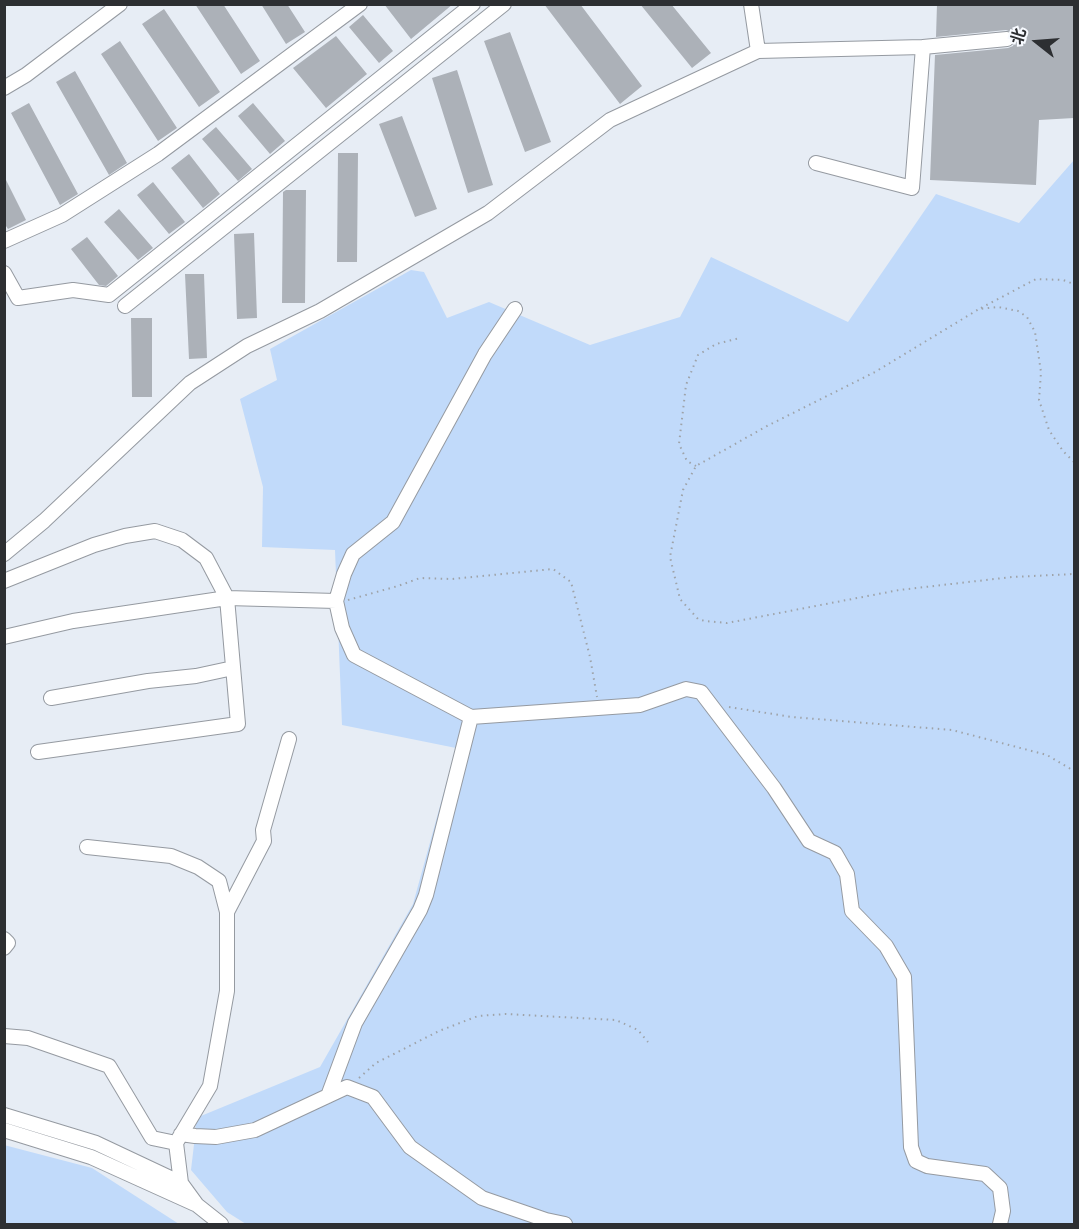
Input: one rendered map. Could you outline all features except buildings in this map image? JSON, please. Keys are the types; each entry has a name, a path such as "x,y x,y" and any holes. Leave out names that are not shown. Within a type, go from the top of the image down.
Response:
{"street":[{"path":"4,88 26,75 120,4"},
{"path":"4,240 62,215 158,154 360,4"},
{"path":"4,273 18,297 73,290 109,295 474,4"},
{"path":"125,306 504,4"},
{"path":"751,4 758,51"},
{"path":"4,554 44,521 190,383 248,346 320,311 488,213 610,120 758,51 923,47 1007,39"},
{"path":"816,163 912,188 923,47"},
{"path":"515,309 485,354 393,522 353,555 344,574 336,601 342,628 354,655 471,717 640,705 686,689 701,692 774,788 809,841 836,853 847,874 852,911 886,946 904,977 911,1147 916,1161 927,1166 985,1174 1000,1188 1003,1211 1000,1224"},
{"path":"4,581 94,545 125,536 155,531 182,540 206,558 227,598 238,724 38,752"},
{"path":"4,637 73,621 227,598 336,601"},
{"path":"51,698 148,681 196,676 233,668"},
{"path":"328,1096 355,1023 420,910 426,895 471,717"},
{"path":"227,912 264,841 263,830 289,739"},
{"path":"87,847 171,856 198,867 219,882 227,912 227,991 210,1086 178,1138 181,1183"},
{"path":"4,939 8,943 4,948"},
{"path":"4,1036 28,1038 109,1066 152,1138 216,1137 255,1130 347,1087 373,1096 410,1147 482,1198 546,1220 565,1224"},
{"path":"4,1115 96,1143 181,1183 197,1205 216,1223"},
{"path":"4,1131 91,1157 197,1205"}],"path":[{"path":"1074,284 1063,280 1036,279 979,309 875,372 767,426 696,466 682,490 670,557 680,599 698,619 728,622 899,590 1012,577 1074,574"},
{"path":"979,309 998,307 1018,311 1027,317 1035,332 1041,372 1039,400 1050,430 1063,451 1074,462"},
{"path":"696,466 687,461 679,444 686,385 698,355 716,344 740,338"},
{"path":"336,601 352,600 420,578 452,579 553,568 571,582 590,657 599,708"},
{"path":"711,705 792,717 952,730 1047,755 1074,771"},
{"path":"347,1087 375,1063 439,1031 478,1016 506,1014 616,1020 638,1029 648,1042"}],"shaded area":[{"path":"1074,160 1074,1224 246,1224 227,1212 191,1170 196,1118 320,1067 413,904 456,748 342,725 335,550 262,547 263,487 240,399 277,380 270,349 411,270 424,272 447,318 489,302 590,345 680,317 711,257 848,322 936,194 1019,223"},
{"path":"4,1145 92,1168 179,1224 5,1224"}]}
